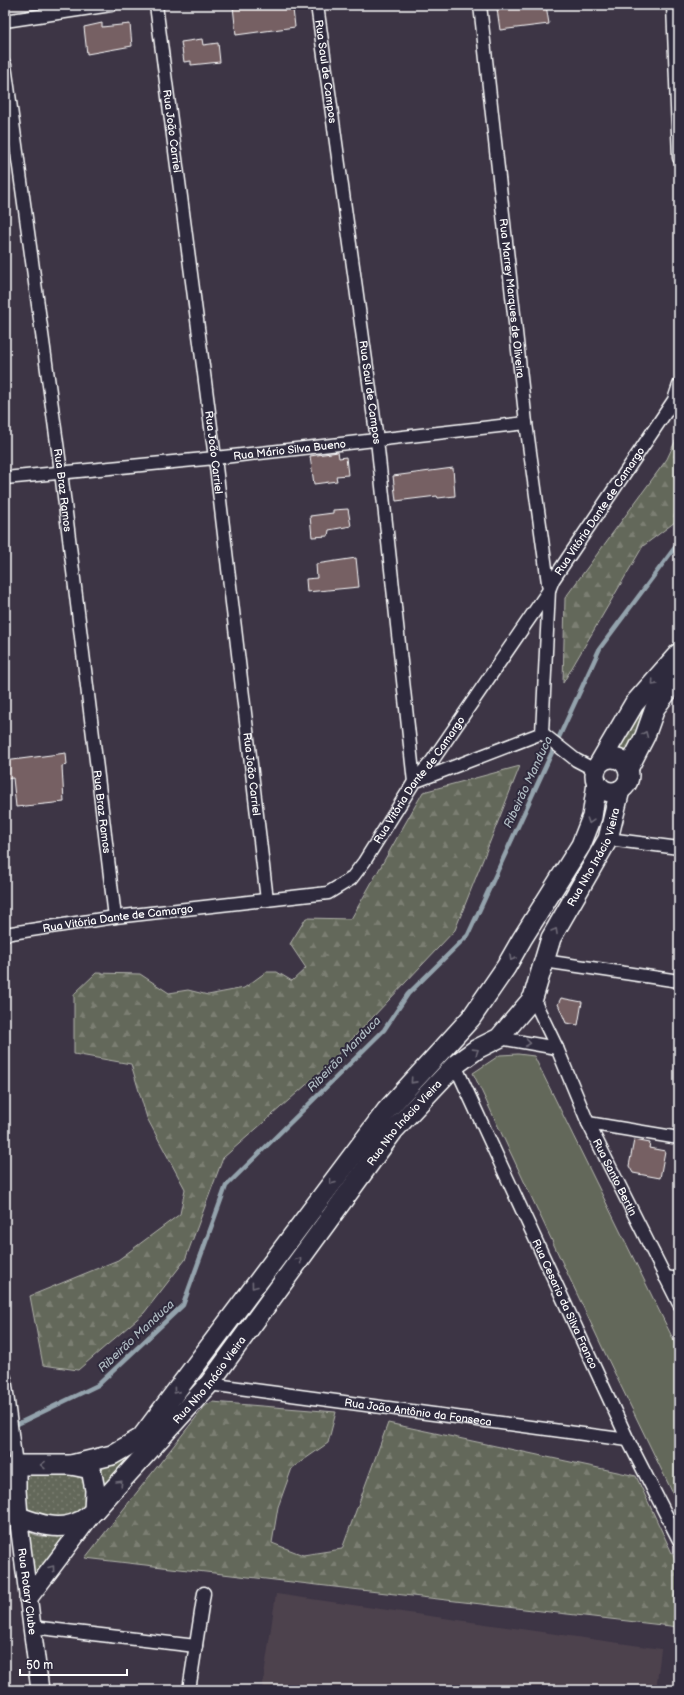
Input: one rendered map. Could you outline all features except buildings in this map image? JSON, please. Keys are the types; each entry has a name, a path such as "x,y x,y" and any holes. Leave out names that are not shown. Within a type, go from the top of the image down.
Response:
{"main road":[{"path":"597,771 607,758 617,758 622,761 628,769 629,776 627,782 620,790 615,792 604,790 597,771 634,704 679,653"},
{"path":"628,769 645,736 655,708 679,676"},
{"name":"Rua Nho Inácio Vieira","path":"148,1442 386,1111 471,1018 506,967 581,845 592,817 597,771"},
{"name":"Rua Nho Inácio Vieira","path":"148,1442 209,1384 394,1130 455,1065 477,1049 499,1038 533,998 551,938 608,839 620,790"},
{"path":"471,1018 482,1031 492,1037 499,1038"},
{"path":"94,1511 79,1522 64,1526 42,1525 11,1514 16,1490 10,1470 71,1465 112,1455 148,1442"},
{"path":"28,1599 148,1442"},
{"path":"71,1465 91,1469 95,1490 94,1511"},
{"name":"Rua Rotary Clube","path":"11,1514 28,1599 40,1690"}],"street":[{"path":"5,21 111,5"},
{"name":"Rua João Carriel","path":"156,5 215,458 267,900"},
{"name":"Rua Saul de Campos","path":"317,5 377,440 414,782"},
{"name":"Rua Marrey Marques de Oliveira","path":"480,5 526,423 548,590 547,736"},
{"path":"672,5 679,158"},
{"name":"Rua Braz Ramos","path":"5,65 60,472 115,917"},
{"name":"Rua Vitória Dante de Camargo","path":"5,934 115,917 328,893 352,880 414,782 432,761 674,400 679,385"},
{"name":"Rua Mário Silva Bueno","path":"5,478 215,458 526,423"},
{"path":"414,782 547,736 576,760 597,771"},
{"path":"608,839 679,848"},
{"path":"544,961 679,982"},
{"name":"Rua Santo Bertin","path":"533,998 557,1048 588,1124 679,1304"},
{"path":"499,1038 557,1048"},
{"name":"Rua Cesario da Silva Franco","path":"455,1065 628,1440 679,1540"},
{"path":"588,1124 679,1138"},
{"path":"665,1277 679,1279"},
{"path":"5,1378 14,1442 10,1470"},
{"name":"Rua João Antônio da Fonseca","path":"209,1384 628,1440"},
{"path":"189,1690 204,1592"},
{"path":"32,1627 196,1646"}],"shaded area":[{"path":"276,1594 661,1649 656,1690 262,1690"}],"green space":[{"path":"679,433 679,519 643,546 563,683 565,598 667,459"},
{"path":"649,698 643,709 629,756 620,750 614,749"},
{"path":"520,766 455,930 322,1071 223,1158 185,1260 144,1313 78,1370 43,1365 30,1296 118,1260 180,1214 185,1189 147,1118 131,1064 74,1054 74,994 96,973 140,974 169,993 188,990 208,995 244,988 266,972 277,972 292,981 306,968 290,944 306,918 351,919 423,792"},
{"path":"518,1054 534,1056 679,1351 679,1506 473,1073 500,1055"},
{"path":"212,1402 336,1412 328,1443 292,1468 278,1507 272,1543 303,1555 342,1549 388,1423 636,1476 679,1568 679,1627 85,1558 205,1406"},
{"path":"130,1457 104,1491 103,1476 97,1468"},
{"path":"73,1471 82,1480 86,1487 85,1508 70,1516 57,1519 45,1517 29,1511 24,1496 26,1479 32,1474"},
{"path":"27,1530 43,1536 71,1531 33,1576"}],"waterway":[{"name":"Ribeirão Manduca","path":"5,1430 98,1385 183,1305 226,1186 384,1030 408,994 468,935 600,648 679,542"}]}
